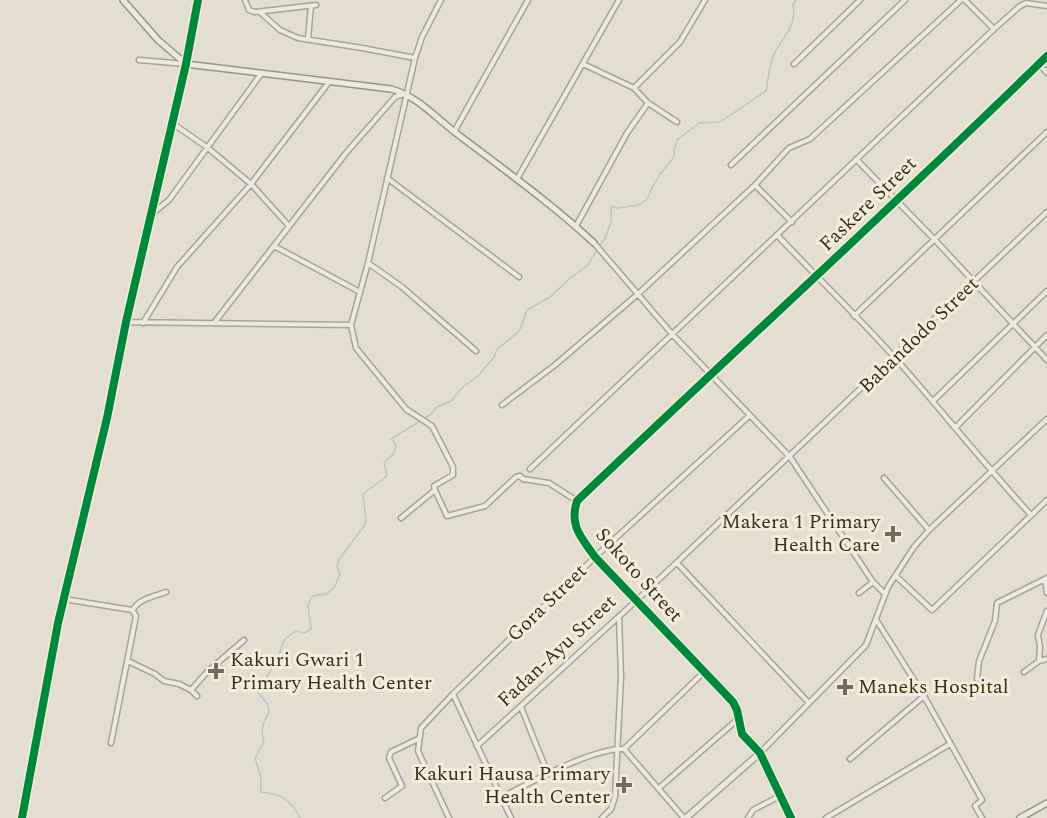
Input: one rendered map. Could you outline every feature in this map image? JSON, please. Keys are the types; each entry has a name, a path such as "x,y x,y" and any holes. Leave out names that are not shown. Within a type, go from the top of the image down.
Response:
{"main road":[{"path":"123,0 158,40 186,64 392,89 407,93 576,226 594,243"},
{"path":"685,818 760,753"},
{"path":"1020,818 1047,803"}],"street":[{"path":"22,818 64,599 107,418 126,322 186,64 198,0"},
{"path":"245,0 249,10 260,12 313,5 308,38"},
{"path":"441,0 414,58 368,263 351,325 356,348 406,409 423,419 436,431 454,471 453,475 434,486 447,516 485,506 516,477 520,476 523,479 549,483 578,501 710,374"},
{"path":"454,132 528,0"},
{"path":"517,179 619,0"},
{"path":"634,88 680,42 705,0"},
{"path":"794,64 860,0"},
{"path":"731,165 905,0"},
{"path":"502,405 555,365 638,294 754,185 789,148 810,139 963,0 994,29"},
{"path":"530,469 994,29 1026,3 1047,6"},
{"path":"260,12 280,30 298,38 414,58"},
{"name":"Faskere Street","path":"710,374 818,275 1047,56"},
{"path":"139,60 186,64"},
{"path":"583,64 634,88 648,103 676,122"},
{"path":"1039,64 1047,73"},
{"path":"152,213 169,200 261,74"},
{"path":"143,322 177,267 251,184 330,81"},
{"path":"214,322 346,153 395,97 407,93"},
{"path":"576,226 627,133 648,103"},
{"path":"172,123 251,184 289,226"},
{"path":"854,316 1047,132"},
{"path":"856,159 1047,360"},
{"path":"387,178 519,277"},
{"path":"754,185 792,222"},
{"name":"Babandodo Street","path":"790,457 1047,212"},
{"path":"777,235 818,275 894,358 1031,515"},
{"path":"594,243 672,334 749,417 790,457 873,582 885,594"},
{"path":"274,246 360,292"},
{"path":"368,263 402,287 476,351"},
{"path":"933,401 1047,291"},
{"path":"126,322 351,325"},
{"path":"956,427 1047,335"},
{"name":"Gora Street","path":"418,739 421,728 453,694 595,557 749,417"},
{"path":"760,753 866,645 885,594 914,547 929,530 1047,419"},
{"name":"Fadan-Ayu Street","path":"477,746 638,600 790,457"},
{"path":"884,478 929,530"},
{"path":"401,518 435,490"},
{"path":"896,576 932,610 1047,500"},
{"name":"Sokoto Street","path":"578,501 574,513 578,533 595,557 733,702 742,734 760,753 791,818"},
{"path":"677,563 809,703"},
{"path":"977,680 979,661 995,621 997,603 1046,580 1047,593"},
{"path":"859,593 873,582"},
{"path":"111,743 136,616 133,611 134,606 166,592"},
{"path":"64,599 133,611"},
{"path":"1039,661 1038,635 1047,611"},
{"path":"602,818 610,809 615,797 621,677 619,615"},
{"path":"877,620 924,696 982,800 975,806 982,818"},
{"path":"191,690 207,672 244,640"},
{"path":"1024,672 1039,661 1047,659"},
{"path":"128,661 164,681 180,684 197,696"},
{"path":"502,797 598,753 624,749 705,671"},
{"path":"453,694 511,818"},
{"path":"850,759 924,696"},
{"path":"521,707 548,774"},
{"path":"659,788 738,718"},
{"path":"385,798 402,786 389,758 391,752 418,739 418,751 449,818"},
{"path":"826,818 950,744"},
{"path":"624,749 685,818"},
{"path":"748,818 753,810 780,796"}],"waterway":[{"path":"300,818 293,806 285,799 275,794 261,792 261,778 255,758 264,742 263,727 269,712 268,705 258,692 275,663 285,639 296,631 304,633 311,629 308,605 312,596 327,594 335,586 340,574 337,567 338,561 366,521 363,494 387,476 384,463 394,453 396,445 391,439 430,415 437,407 451,401 462,388 478,376 494,357 497,349 516,334 521,328 527,310 550,297 587,266 606,236 611,221 611,206 617,208 639,205 646,200 658,177 674,157 677,140 699,123 720,122 766,91 772,61 791,26 793,5 796,0"}],"cycle path":[{"path":"22,818 58,623 107,418 126,322 186,64 198,0"},
{"path":"791,818 760,753 742,734 733,702 595,557 585,543 575,524 577,501 1047,56"}],"place":[{"name":"Makera 1 Primary Health Care","path":"893,534"},
{"name":"Kakuri Gwari 1 Primary Health Center","path":"216,671"},
{"name":"Maneks Hospital","path":"845,687"},
{"name":"Kakuri Hausa Primary Health Center","path":"624,785"}]}
